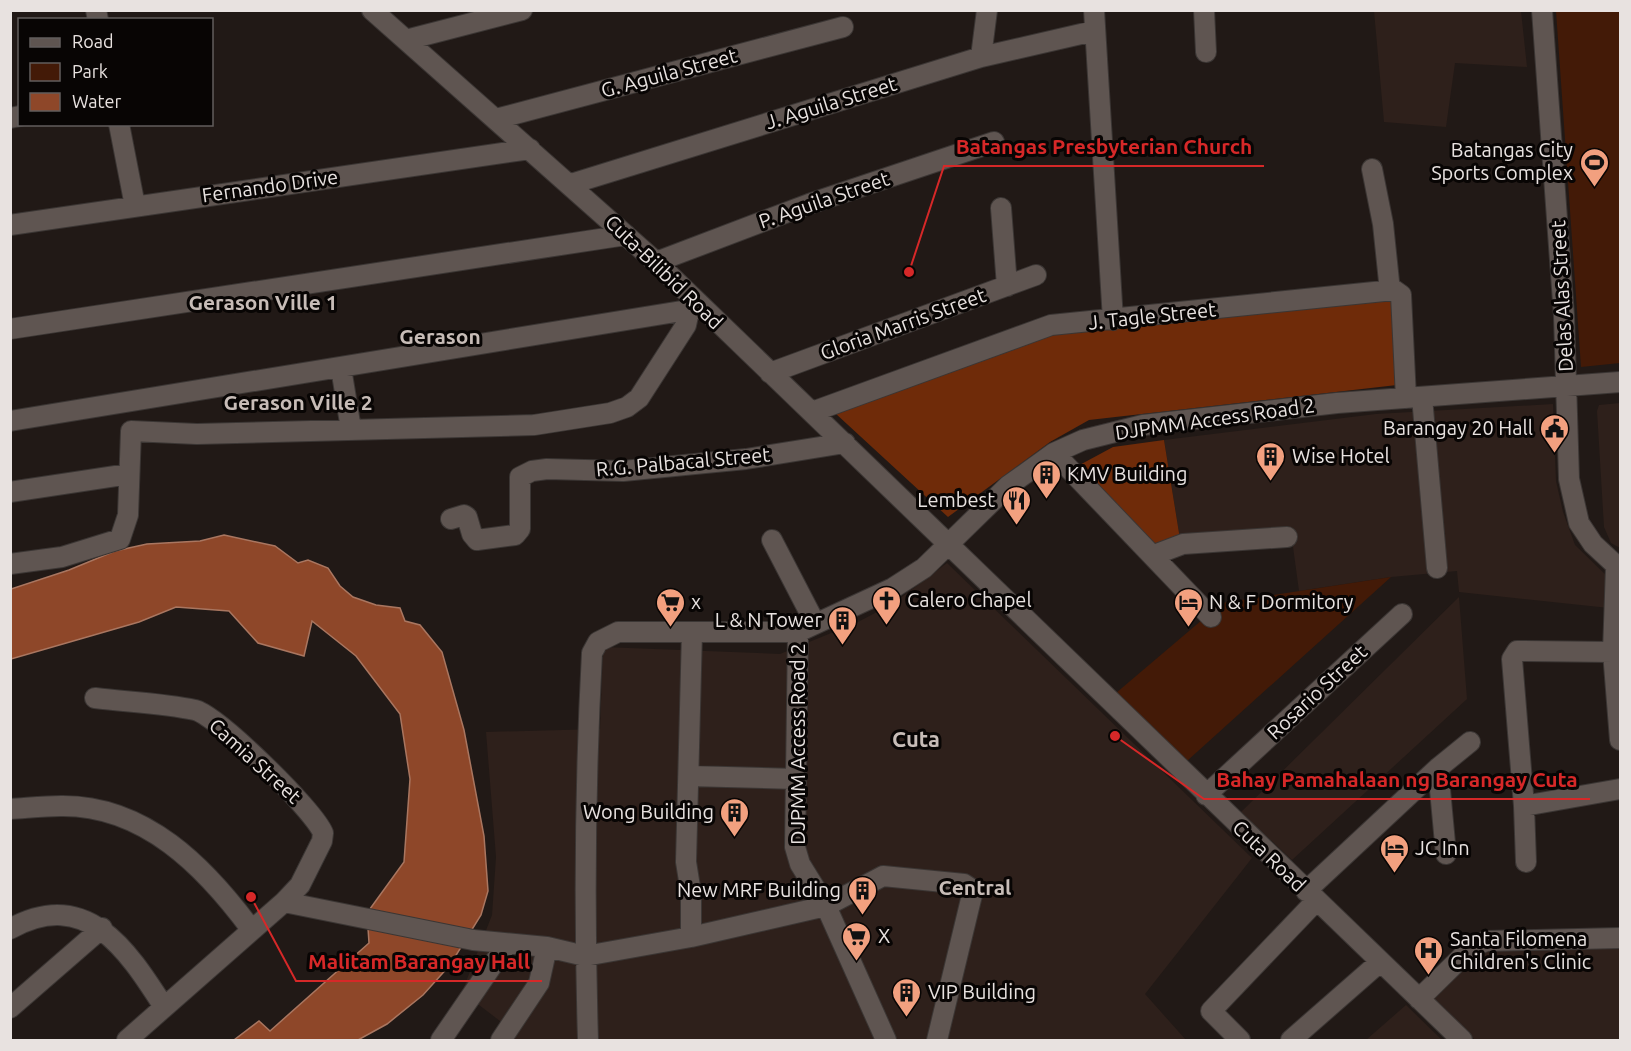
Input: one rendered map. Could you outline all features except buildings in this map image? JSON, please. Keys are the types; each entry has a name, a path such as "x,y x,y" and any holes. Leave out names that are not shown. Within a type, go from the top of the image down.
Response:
{"street":[{"name":"Cuta-Bilibid Road","path":"372,10 571,184 656,262 694,309 770,373 948,544"},
{"path":"406,40 522,10"},
{"path":"981,57 987,10"},
{"path":"1094,10 1113,320"},
{"path":"1204,10 1206,52"},
{"name":"Delas Alas Street","path":"1542,10 1568,386 1569,479 1575,513 1593,544 1618,568"},
{"name":"G. Aguila Street","path":"496,119 843,27"},
{"name":"J. Aguila Street","path":"571,184 981,57 1094,31"},
{"path":"119,126 135,206"},
{"name":"P. Aguila Street","path":"656,262 809,204 994,142"},
{"name":"Fernando Drive","path":"10,225 530,149"},
{"path":"1372,169 1383,224 1390,291 1398,291 1401,295 1437,568"},
{"path":"1001,208 1007,286"},
{"path":"10,329 626,235"},
{"name":"Gloria Marris Street","path":"770,373 1036,275"},
{"name":"J. Tagle Street","path":"812,412 1051,325 1390,291"},
{"path":"10,421 694,309"},
{"path":"131,431 197,434 534,425 610,414 627,407 639,398 694,309"},
{"path":"341,368 351,429"},
{"name":"DJPMM Access Road 2","path":"886,1041 826,906 800,864 795,848 796,779 807,627 893,588 924,568 1008,486 1054,453 1083,440 1143,425 1414,397 1620,382"},
{"path":"10,564 62,557 120,538 128,515 131,431 129,402"},
{"name":"R.G. Palbacal Street","path":"450,519 464,515 467,517 472,534 477,540 515,535 520,529 520,477 532,471 558,469 623,471 746,459 845,443"},
{"path":"1054,453 1210,616"},
{"path":"10,492 129,474"},
{"path":"1154,555 1184,544 1287,537"},
{"path":"588,1041 585,956 586,774 592,653 598,642 618,632 692,632 807,627 772,540"},
{"name":"Cuta Road","path":"948,544 1462,1041"},
{"path":"1618,568 1613,652 1620,740"},
{"name":"Rosario Street","path":"1206,795 1402,614"},
{"path":"691,937 691,893 686,862 692,632"},
{"path":"1526,862 1514,653 1517,651 1613,652"},
{"name":"Camia Street","path":"95,698 197,711 246,749 306,807 320,825 322,841 300,885 284,902 127,1041"},
{"path":"1240,1041 1211,1011 1311,896 1438,768 1470,742"},
{"path":"1438,768 1446,854"},
{"path":"689,776 796,779"},
{"path":"1524,806 1620,789"},
{"path":"10,809 63,806 128,819 160,835 189,857 227,897 251,929"},
{"path":"284,902 474,940 547,947 585,956 691,937 826,906 883,876 964,884 970,888 972,895 937,1041"},
{"path":"10,929 25,921 52,915 75,919 102,928 123,946 164,1007"},
{"path":"10,1008 102,928"},
{"path":"1419,999 1472,947 1486,940 1620,938"},
{"path":"441,1041 507,944"},
{"path":"501,1041 539,983 547,947"},
{"path":"1291,1041 1380,962"}],"shaded area":[{"path":"1374,11 1521,11 1527,67 1455,63 1446,127 1384,122"},
{"path":"1395,297 1397,385 1089,420 1050,442 948,517 835,413 1060,331"},
{"path":"1620,403 1620,548 1611,543 1604,527 1597,411 1599,405"},
{"path":"1553,404 1556,481 1563,512 1575,545 1609,578 1609,608 1459,592 1457,571 1391,577 1299,591 1291,532 1180,539 1164,440 1376,414"},
{"path":"1164,440 1180,539 1153,551 1074,468 1113,447"},
{"path":"947,563 1252,858 1145,994 1186,1040 513,1040 517,1034 462,992 492,915 496,857 486,732 600,729 603,647 780,654 858,622 894,603"},
{"path":"1459,597 1467,699 1292,860 1241,812"},
{"path":"1620,942 1620,1040 1475,1040 1430,997 1482,949"},
{"path":"1406,1005 1442,1040 1366,1040"}],"green space":[{"name":"Batangas City Sports Complex","path":"1556,11 1620,11 1620,363 1581,367"},
{"path":"1391,577 1187,761 1116,693 1222,603"}],"water":[{"path":"224,535 275,546 298,563 308,560 328,568 340,586 353,597 376,605 400,608 405,621 420,625 442,652 464,730 484,836 488,891 481,915 450,965 423,995 387,1024 358,1040 234,1040 259,1021 270,1031 369,943 367,913 404,862 410,779 400,714 356,656 312,621 304,656 258,643 229,611 176,607 139,622 11,659 11,589 69,570 115,551 147,544 200,541"}],"place":[{"name":"Batangas City Sports Complex","path":"1594,188"},
{"name":"Batangas Presbyterian Church","path":"909,272"},
{"name":"Barangay 20 Hall","path":"1554,454"},
{"name":"Wise Hotel","path":"1271,482"},
{"name":"KMV Building","path":"1046,500"},
{"name":"Lembest","path":"1016,526"},
{"name":"Calero Chapel","path":"886,626"},
{"name":"x","path":"670,628"},
{"name":"N & F Dormitory","path":"1188,628"},
{"name":"L & N Tower","path":"843,646"},
{"name":"Bahay Pamahalaan ng Barangay Cuta","path":"1115,736"},
{"name":"Wong Building","path":"735,838"},
{"name":"JC Inn","path":"1394,874"},
{"name":"Malitam Barangay Hall","path":"251,897"},
{"name":"New MRF Building","path":"862,916"},
{"name":"X","path":"857,962"},
{"name":"Santa Filomena Children's Clinic","path":"1429,976"},
{"name":"VIP Building","path":"907,1018"}],"district":[{"name":"Gerason Ville 1","path":"263,303"},
{"name":"Gerason","path":"440,337"},
{"name":"Gerason Ville 2","path":"298,403"},
{"name":"Cuta","path":"916,739"},
{"name":"Central","path":"975,888"}]}
